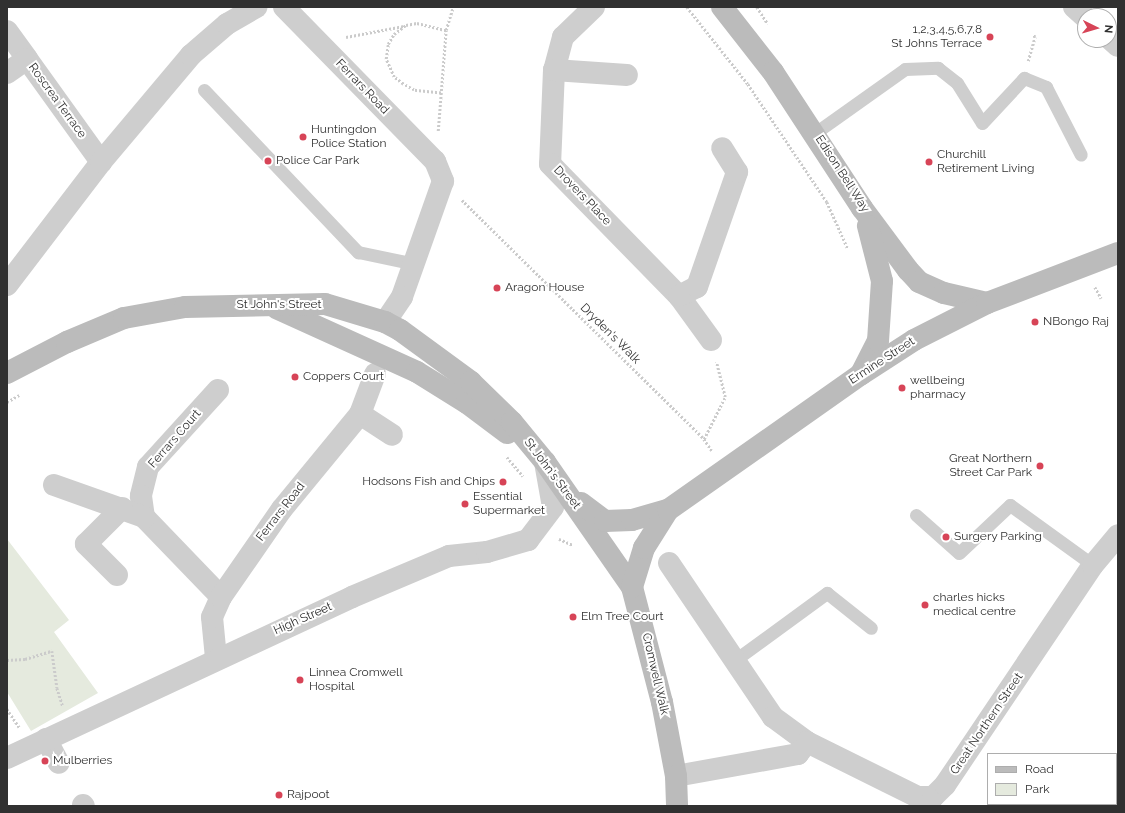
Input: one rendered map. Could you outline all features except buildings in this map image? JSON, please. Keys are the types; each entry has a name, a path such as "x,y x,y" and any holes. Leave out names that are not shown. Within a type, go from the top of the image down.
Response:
{"main road":[{"name":"Edison Bell Way","path":"722,7 773,72 815,133 862,208 903,264 920,282 959,298 987,303"},
{"path":"860,375 878,341 882,281 877,252 862,208"},
{"name":"Ermine Street","path":"567,493 605,521 632,520 668,510 860,375 914,340 987,303 1118,254"},
{"name":"St John's Street","path":"7,373 66,342 124,318 184,307 325,304 385,322 471,382 512,422 545,462 606,551"},
{"path":"274,306 417,372 467,403 545,462"},
{"name":"Ermine Street","path":"632,587 644,548 668,510"},
{"name":"Cromwell Walk","path":"606,551 632,587 657,679 676,776 677,806"}],"street":[{"path":"7,284 101,162 191,55 228,24 257,7"},
{"name":"Ferrars Road","path":"284,7 435,162 443,182"},
{"name":"Drovers Place","path":"594,7 563,37 554,70 550,164 679,296 711,340"},
{"path":"7,31 27,59"},
{"name":"Roscrea Terrace","path":"7,73 27,59 101,162"},
{"path":"554,70 627,76"},
{"path":"679,296 698,286 737,172 722,148"},
{"path":"385,322 400,302 415,264 443,182"},
{"name":"Ferrars Road","path":"216,658 212,617 221,597 282,509 360,414 375,374"},
{"name":"Ferrars Court","path":"144,517 141,496 148,467 218,390"},
{"path":"360,414 392,435"},
{"name":"High Street","path":"7,758 216,658 450,556 487,552 528,540 553,506 545,462"},
{"path":"54,485 144,517 221,597"},
{"path":"117,575 86,544 122,508"},
{"name":"Great Northern Street","path":"669,563 774,717 807,742 918,797 933,797 945,785 1093,565 1118,535"},
{"path":"46,739 59,763"},
{"path":"676,776 798,754 807,742"}],"lane":[{"path":"815,133 905,69 938,68 957,83 982,123 1024,78 1046,87 1081,155"},
{"path":"204,90 358,252 415,264"},
{"path":"916,515 959,553 1010,505 1093,565"},
{"path":"735,660 827,593 871,628"}],"path":[{"path":"435,162 446,30 452,7"},
{"path":"687,7 748,84 827,202 851,256"},
{"path":"318,42 417,23 446,30"},
{"path":"406,25 394,34 388,44 386,59 389,69 394,77 414,90 441,93"},
{"path":"1024,78 1035,37 1033,35"},
{"name":"Dryden's Walk","path":"443,182 704,439 726,469"},
{"path":"704,439 725,397 711,340"},
{"path":"7,402 20,394"},
{"path":"555,536 574,546"},
{"path":"7,660 26,659 52,651 57,688 62,704"}],"green space":[{"path":"7,539 69,620 54,632 98,693 31,731 7,692"}],"place":[{"name":"1,2,3,4,5,6,7,8 St Johns Terrace","path":"990,37"},
{"name":"Huntingdon Police Station","path":"303,137"},
{"name":"Police Car Park","path":"268,161"},
{"name":"Churchill Retirement Living","path":"929,162"},
{"name":"Aragon House","path":"497,288"},
{"name":"NBongo Raj","path":"1035,322"},
{"name":"Coppers Court","path":"295,377"},
{"name":"wellbeing pharmacy","path":"902,388"},
{"name":"Great Northern Street Car Park","path":"1040,466"},
{"name":"Hodsons Fish and Chips","path":"503,482"},
{"name":"Essential Supermarket","path":"465,504"},
{"name":"Surgery Parking","path":"946,537"},
{"name":"charles hicks medical centre","path":"925,605"},
{"name":"Elm Tree Court","path":"573,617"},
{"name":"Linnea Cromwell Hospital","path":"300,680"},
{"name":"Mulberries","path":"45,761"},
{"name":"Rajpoot","path":"279,795"}]}
